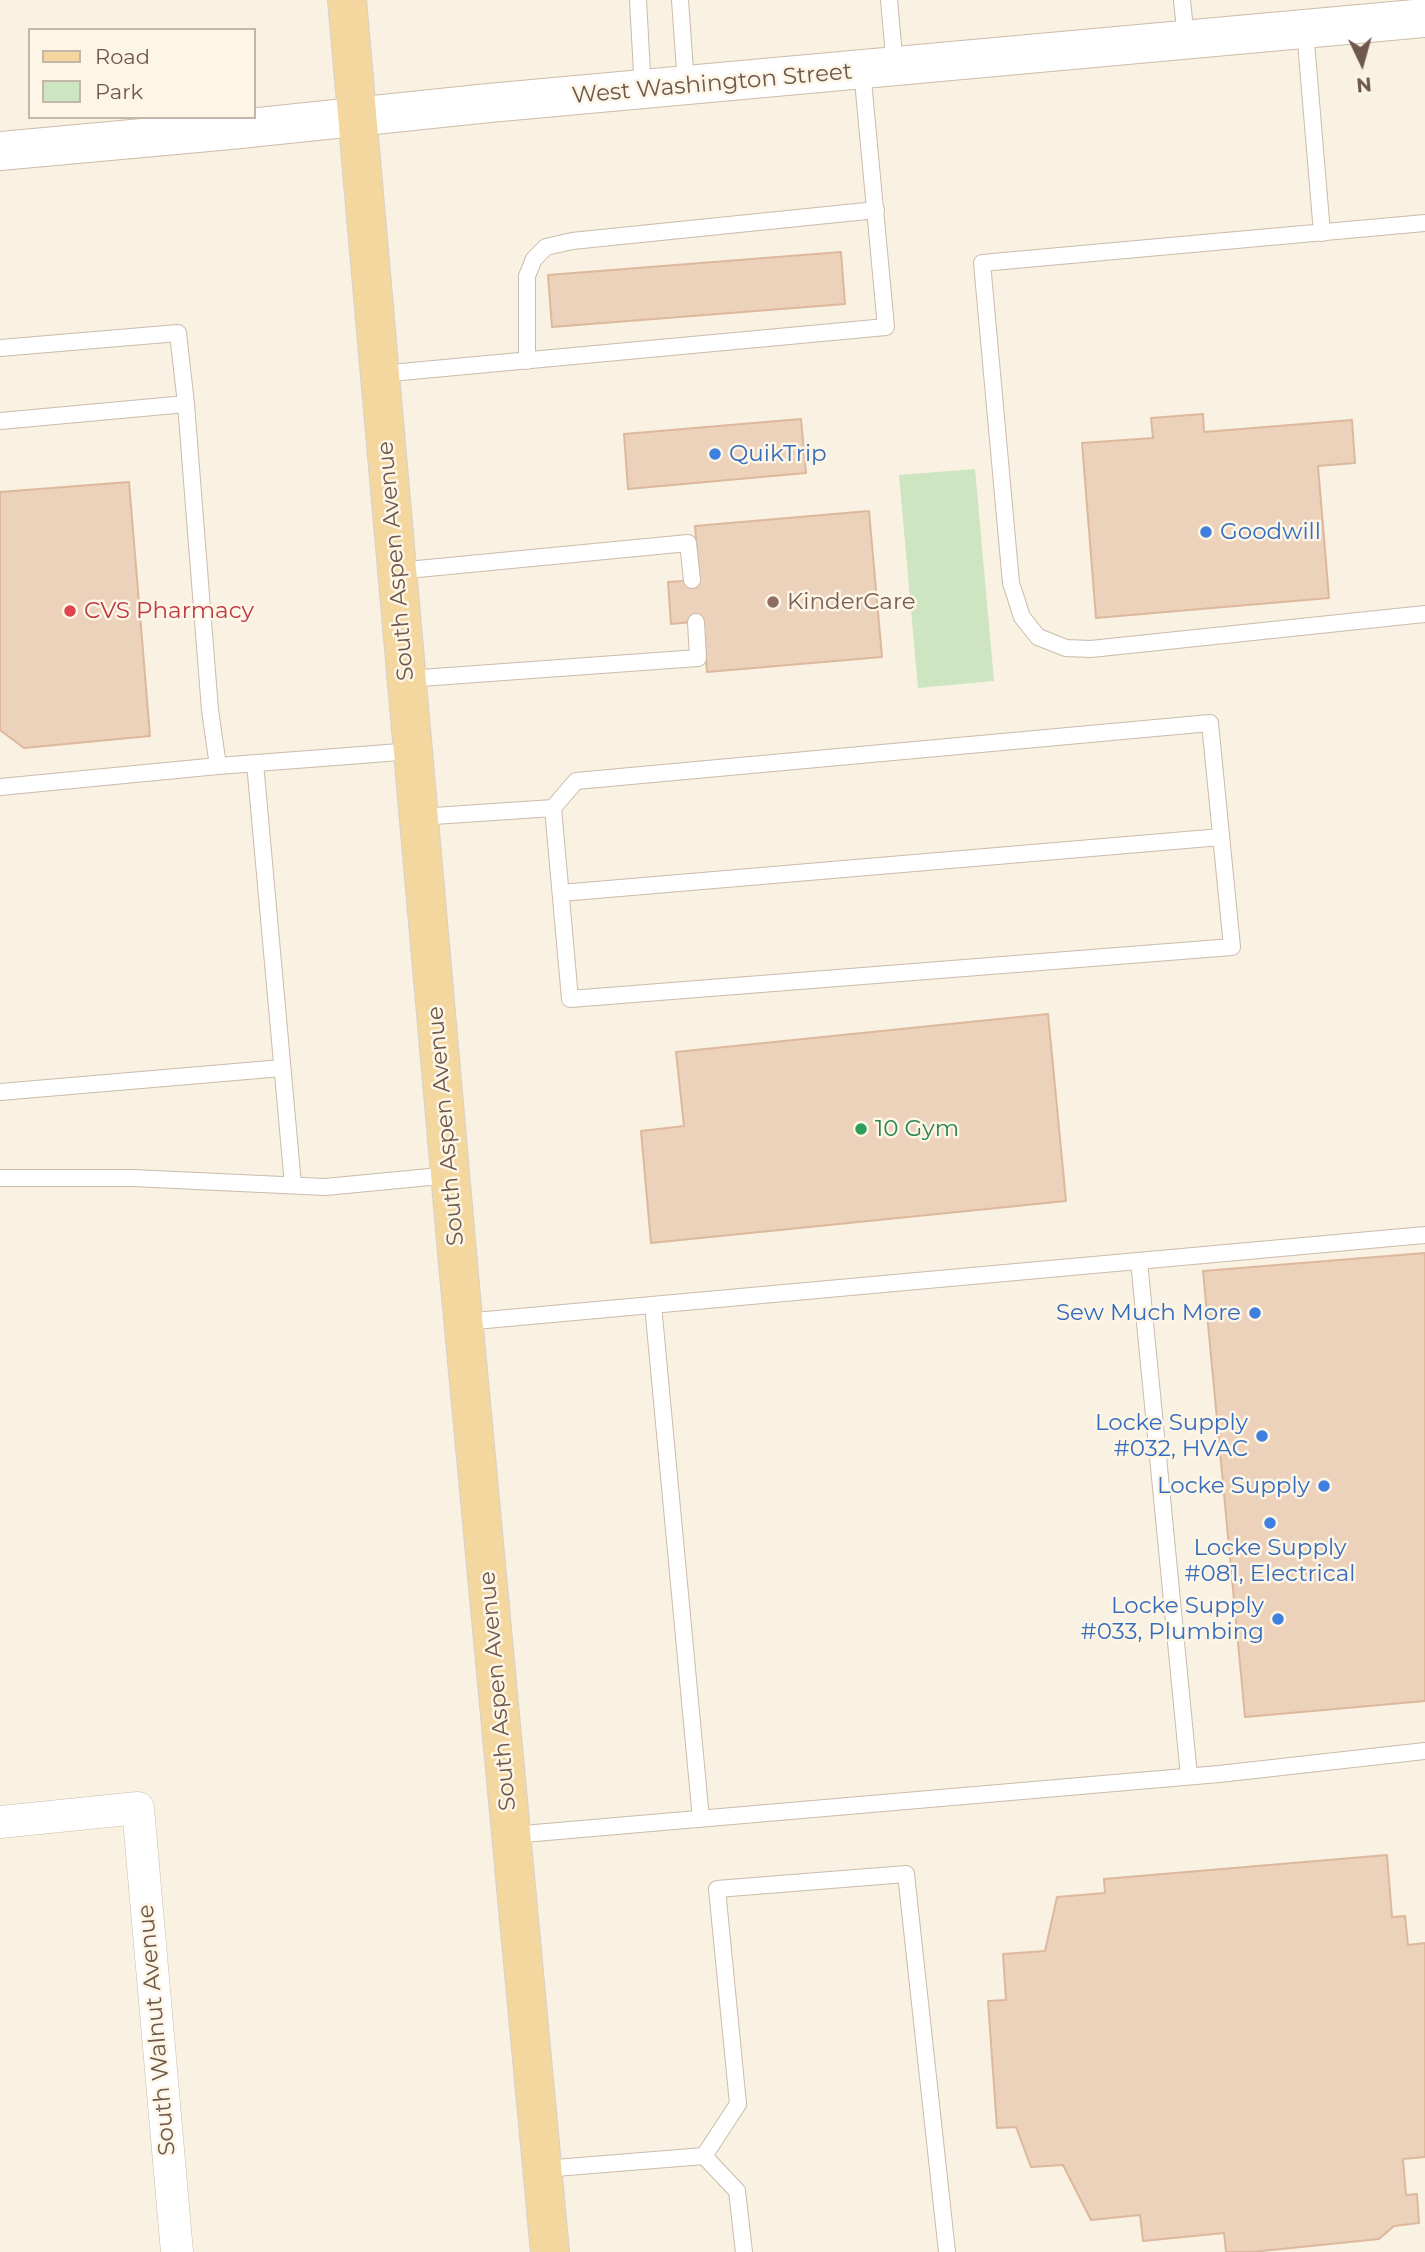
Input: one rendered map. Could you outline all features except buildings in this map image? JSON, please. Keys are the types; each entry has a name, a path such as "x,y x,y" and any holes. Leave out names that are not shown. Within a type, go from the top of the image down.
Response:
{"main road":[{"name":"South Aspen Avenue","path":"347,0 464,1322 550,2252"},
{"name":"West Washington Street","path":"0,150 1425,18"}],"street":[{"name":"South Walnut Avenue","path":"0,1822 138,1808 177,2252"}],"lane":[{"path":"638,0 643,91"},
{"path":"680,0 686,87"},
{"path":"380,374 886,327 876,210 878,69 889,0"},
{"path":"1182,0 1186,40"},
{"path":"1305,30 1322,233"},
{"path":"527,361 527,276 534,259 546,247 572,241 876,210"},
{"path":"1425,223 982,263 1011,583 1022,617 1038,637 1066,648 1091,649 1425,614"},
{"path":"0,348 178,333 218,766"},
{"path":"0,421 186,404"},
{"path":"397,571 688,543 692,580"},
{"path":"407,679 698,658 695,622"},
{"path":"419,817 553,808 576,781 1210,723 1232,947 570,999 553,808"},
{"path":"0,787 413,751"},
{"path":"255,763 293,1185"},
{"path":"561,894 1222,837"},
{"path":"0,1092 282,1068"},
{"path":"0,1178 133,1178 325,1186 451,1175"},
{"path":"464,1322 1425,1235"},
{"path":"1139,1261 1189,1776"},
{"path":"653,1305 701,1819"},
{"path":"512,1836 1189,1776 1425,1751"},
{"path":"704,2156 738,2104 717,1889 906,1874 947,2252"},
{"path":"543,2169 704,2156"},
{"path":"704,2156 737,2191 744,2252"}],"green space":[{"path":"975,469 994,681 918,688 899,475"}],"place":[{"name":"QuikTrip","path":"715,454"},
{"name":"Goodwill","path":"1206,532"},
{"name":"KinderCare","path":"773,602"},
{"name":"CVS Pharmacy","path":"70,611"},
{"name":"10 Gym","path":"861,1129"},
{"name":"Sew Much More","path":"1255,1313"},
{"name":"Locke Supply #032, HVAC","path":"1262,1436"},
{"name":"Locke Supply","path":"1324,1486"},
{"name":"Locke Supply #081, Electrical","path":"1270,1523"},
{"name":"Locke Supply #033, Plumbing","path":"1278,1619"}]}
